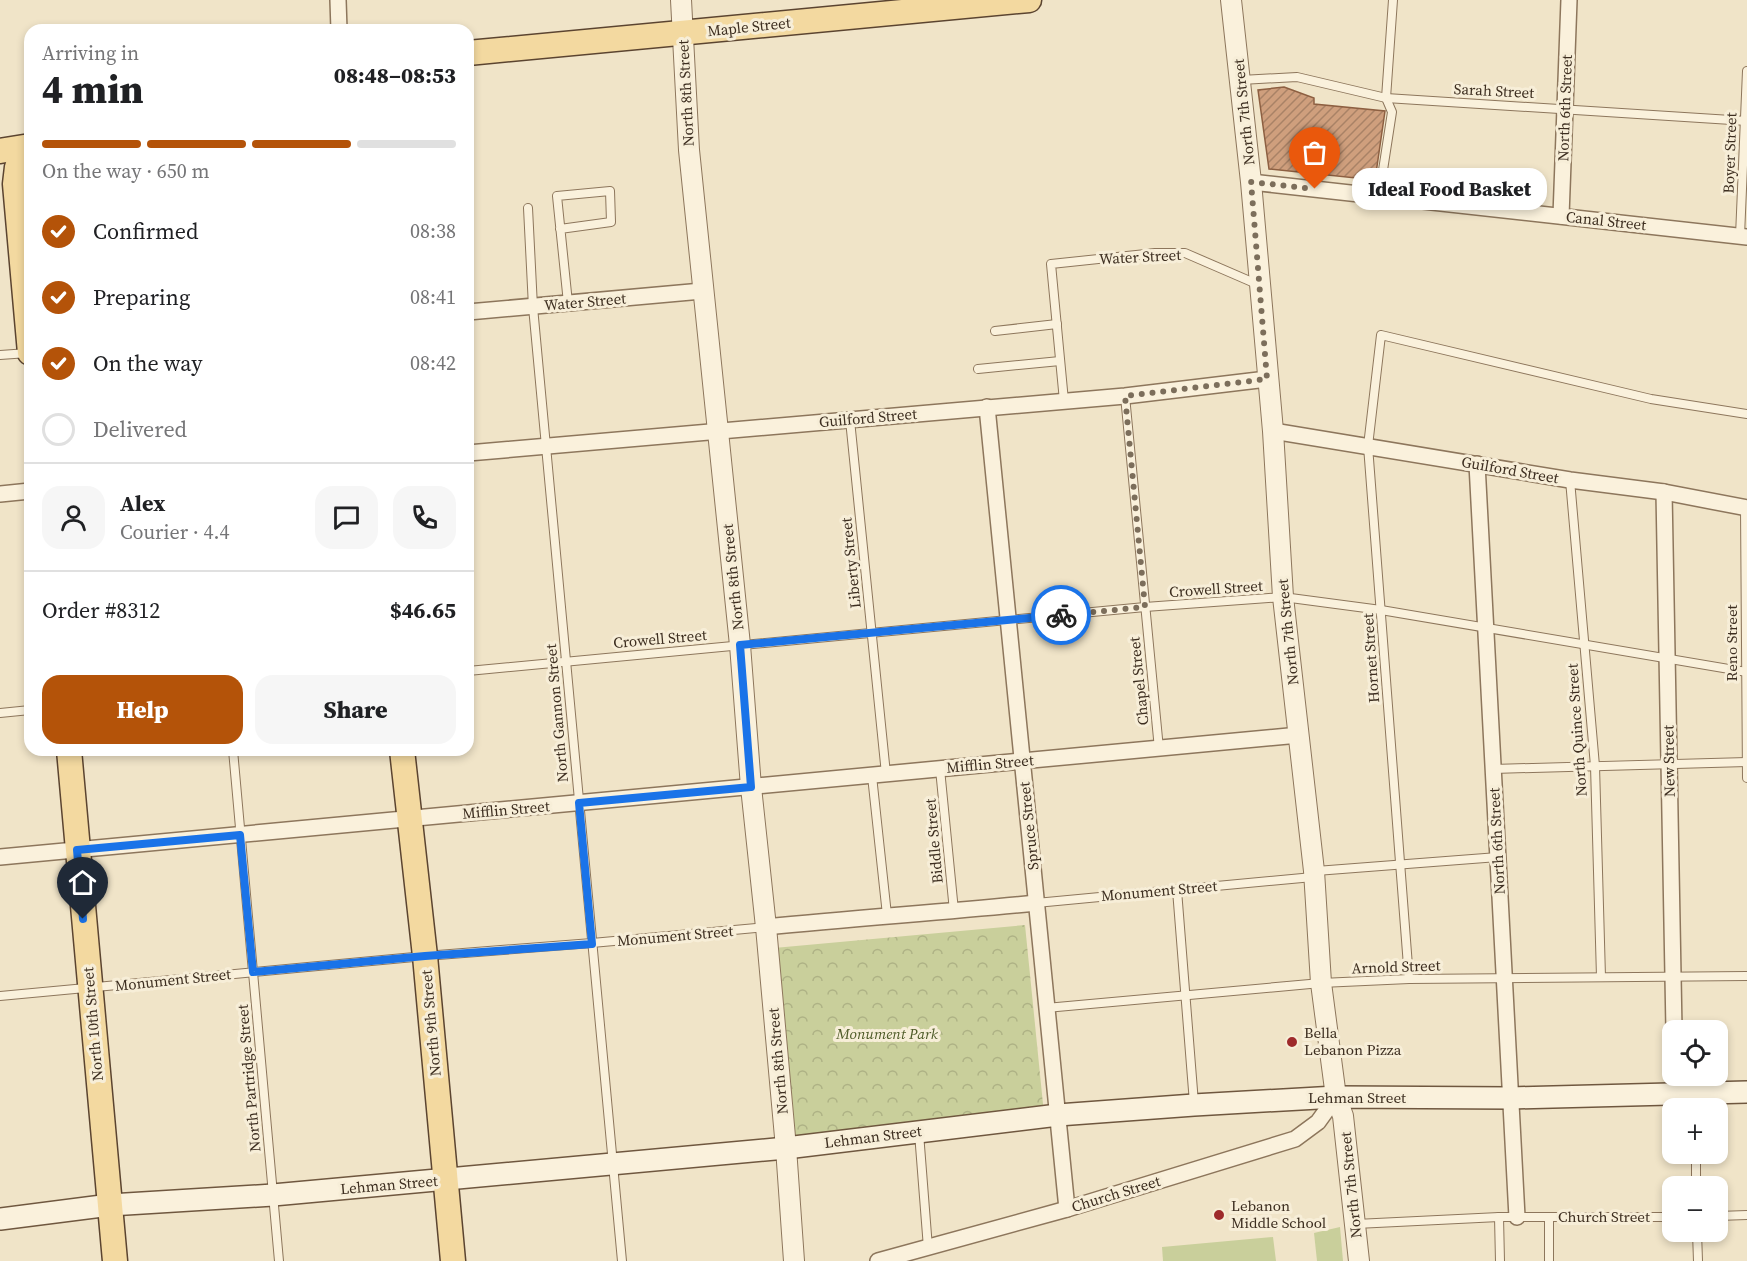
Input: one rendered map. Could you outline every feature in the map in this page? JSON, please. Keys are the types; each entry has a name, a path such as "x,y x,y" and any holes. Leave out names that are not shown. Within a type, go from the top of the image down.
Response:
{"main road":[{"name":"Maple Street","path":"474,52 683,33 934,5 1029,0"},
{"path":"0,151 24,147"},
{"path":"24,159 7,176 24,307"},
{"name":"North 10th Street","path":"69,756 115,1261"},
{"name":"North 9th Street","path":"403,756 425,956 453,1261"},
{"name":"Lehman Street","path":"0,1219 110,1205 273,1196 786,1148 1058,1115 1194,1105 1336,1096 1511,1098 1685,1091 1747,1092"}],"street":[{"path":"338,0 339,24"},
{"name":"North 8th Street","path":"681,0 689,150 740,645 751,787 786,1148 794,1261"},
{"name":"North 7th Street","path":"1231,0 1251,182 1273,431 1283,597 1315,874 1321,983 1336,1096 1343,1116 1359,1261"},
{"name":"North 6th Street","path":"1560,216 1569,0"},
{"name":"Canal Street","path":"1251,182 1744,237"},
{"name":"Water Street","path":"474,312 702,291"},
{"name":"Guilford Street","path":"474,452 1125,396 1267,379"},
{"name":"Spruce Street","path":"987,407 1067,1209"},
{"name":"Guilford Street","path":"1273,431 1570,480 1664,492 1746,508"},
{"name":"North 6th Street","path":"1477,464 1484,628 1518,1217"},
{"path":"0,494 24,492"},
{"name":"New Street","path":"1664,492 1674,1020"},
{"name":"Mifflin Street","path":"0,857 1159,750 1299,735"},
{"name":"Monument Street","path":"766,927 1036,903"},
{"name":"Church Street","path":"878,1261 1067,1209 1295,1139 1318,1122 1336,1096"}],"lane":[{"path":"1379,196 1392,112 1386,98 1393,0"},
{"name":"Boyer Street","path":"1744,237 1747,71"},
{"name":"Sarah Street","path":"1241,80 1297,77 1386,98 1746,121"},
{"path":"560,229 611,222 610,191 557,196 560,229 568,303"},
{"name":"North Gannon Street","path":"528,208 532,307 622,1261"},
{"name":"Water Street","path":"1057,324 1051,264 1155,254 1185,254 1259,285"},
{"path":"995,331 1057,324 1064,401"},
{"name":"Hornet Street","path":"1409,979 1368,446 1381,335 1652,399 1747,414"},
{"path":"0,355 24,353"},
{"path":"978,369 1060,361"},
{"name":"Chapel Street","path":"1125,396 1159,750"},
{"name":"Liberty Street","path":"850,420 872,633 887,915"},
{"name":"North Quince Street","path":"1570,480 1595,766 1601,977"},
{"name":"Reno Street","path":"1746,508 1747,778"},
{"name":"Crowell Street","path":"474,669 1145,607 1283,597 1381,610 1747,672"},
{"path":"0,713 24,711"},
{"name":"North Partridge Street","path":"233,756 279,1261"},
{"path":"1493,769 1747,762"},
{"name":"Biddle Street","path":"940,769 954,911"},
{"name":"Monument Street","path":"1036,903 1177,890 1399,864 1498,857"},
{"path":"1177,890 1194,1105"},
{"name":"Monument Street","path":"0,996 766,927"},
{"name":"Arnold Street","path":"1046,1008 1321,983 1409,979 1747,976"},
{"path":"918,1131 928,1248"},
{"path":"1728,1216 1747,1215"},
{"path":"1499,1217 1500,1261"},
{"name":"Church Street","path":"1356,1224 1499,1217 1662,1217"},
{"path":"1549,1217 1549,1261"},
{"path":"1697,1242 1698,1261"}],"green space":[{"name":"Monument Park","path":"1025,925 1044,1114 792,1141 774,948"},
{"path":"1340,1227 1343,1261 1317,1261 1314,1233"},
{"path":"1273,1237 1276,1261 1163,1261 1162,1247"}],"building":[{"path":"1284,87 1314,98 1314,104 1385,111 1375,180 1269,169 1258,90"}],"way so far":[{"path":"1061,615 1145,607 1125,396 1267,379 1251,182 1315,189"}],"place":[{"name":"Ideal Food Basket","path":"1315,189"},
{"name":"Bella Lebanon Pizza","path":"1292,1042"},
{"name":"Lebanon Middle School","path":"1219,1215"}],"route":[{"path":"83,919 77,850 240,835 253,972 592,944 579,803 751,787 740,645 1061,615"}]}
